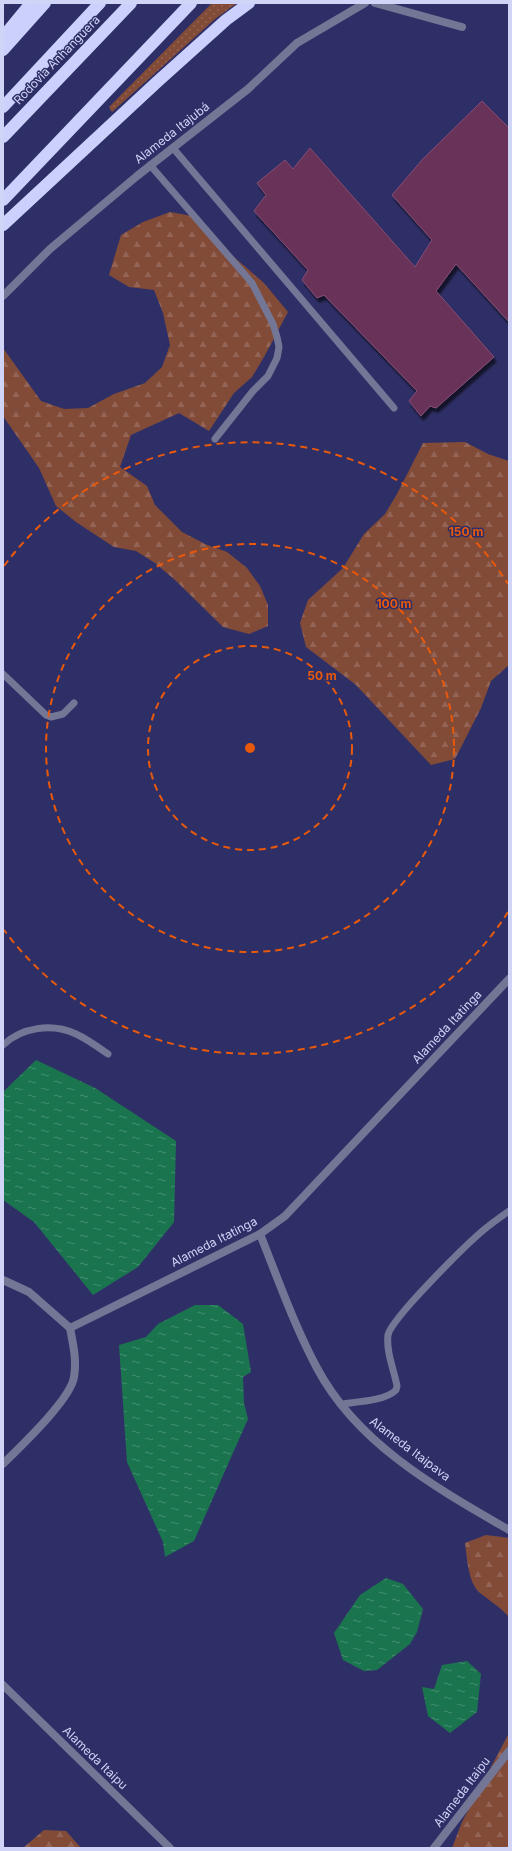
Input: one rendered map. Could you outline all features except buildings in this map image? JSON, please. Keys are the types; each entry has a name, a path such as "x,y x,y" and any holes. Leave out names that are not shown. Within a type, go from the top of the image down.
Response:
{"highway":[{"path":"3,37 30,3"},
{"path":"3,50 45,3"},
{"name":"Rodovia Anhanguera","path":"3,107 100,3"},
{"name":"Rodovia Anhanguera","path":"3,137 131,3"},
{"path":"3,200 191,3"},
{"path":"3,225 157,82 226,20 249,3"}],"street":[{"name":"Alameda Itajubá","path":"3,296 50,249 150,165 248,89 297,42 365,3"},
{"path":"376,3 462,27"},
{"name":"Alameda Itatinga","path":"70,1328 260,1234 285,1216 509,979"},
{"name":"Alameda Itaipava","path":"260,1234 298,1328 317,1369 354,1421 375,1441 418,1474 509,1530"},
{"path":"3,1280 29,1292 70,1328 75,1358 74,1378 67,1392 55,1409 3,1464"},
{"name":"Alameda Itaipu","path":"3,1685 170,1848"},
{"name":"Alameda Itaipu","path":"434,1848 509,1751"}],"lane":[{"path":"173,148 394,408"},
{"path":"150,165 252,283 273,324 277,337 279,347 277,358 268,376 253,391 215,439"},
{"path":"3,674 46,715 51,717 63,714 74,703"},
{"path":"3,1044 12,1036 33,1029 54,1028 75,1034 108,1054"},
{"path":"341,1404 375,1399 389,1395 396,1390 397,1386 390,1354 388,1336 390,1328 417,1297 480,1233 509,1211"}],"green space":[{"path":"212,3 237,3 215,19 112,112 109,107"},
{"path":"170,212 192,216 214,240 264,283 288,312 252,377 234,393 209,431 179,413 131,435 120,467 147,486 155,505 182,532 205,544 227,552 247,568 260,586 268,605 268,626 249,634 223,627 175,580 155,563 136,551 114,547 76,522 56,506 39,468 3,416 3,348 41,401 64,409 88,408 114,394 145,383 162,367 170,345 163,313 154,290 129,287 109,275 121,235 143,222"},
{"path":"465,442 488,454 509,461 509,665 491,681 481,708 455,759 431,765 356,685 306,647 300,623 308,600 343,568 364,534 385,514 423,443"},
{"path":"486,1535 509,1538 509,1617 476,1589 467,1562 465,1543"},
{"path":"509,1733 509,1848 452,1848 462,1822"},
{"path":"44,1830 66,1831 81,1848 23,1848"}],"water":[{"path":"36,1060 95,1088 176,1141 174,1222 138,1267 93,1295 34,1222 3,1200 3,1092"},
{"path":"195,1305 218,1305 243,1324 251,1372 243,1377 244,1403 248,1419 194,1541 165,1557 163,1542 127,1462 119,1345 146,1337 158,1324"},
{"path":"386,1578 403,1584 423,1609 417,1632 410,1644 377,1670 364,1671 343,1660 334,1633 360,1595"},
{"path":"467,1661 481,1674 477,1712 450,1733 428,1716 422,1687 434,1689 442,1665"}]}
